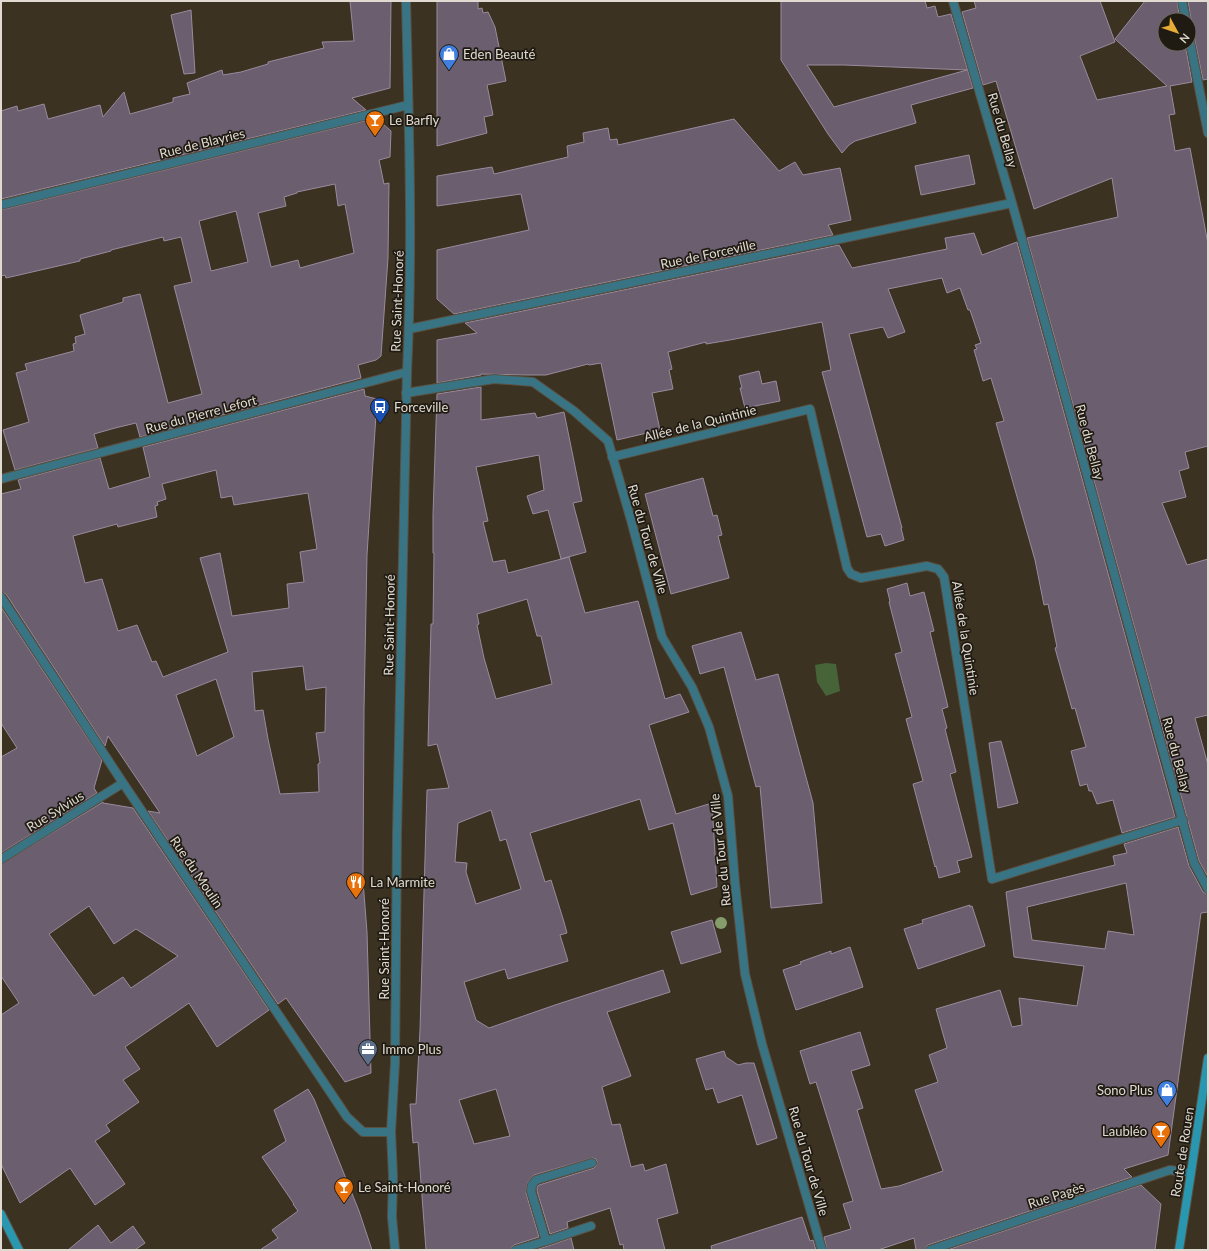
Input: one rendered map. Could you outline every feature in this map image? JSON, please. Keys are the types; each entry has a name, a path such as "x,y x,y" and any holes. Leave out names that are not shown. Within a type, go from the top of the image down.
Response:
{"main road":[{"name":"Route de Rouen","path":"1178,1250 1208,1058"},
{"path":"1,1214 19,1250"}],"street":[{"name":"Rue Saint-Honoré","path":"395,1250 392,1217 393,1176 391,1132 395,1063 397,834 406,372 409,329 411,238 406,1"},
{"name":"Rue du Bellay","path":"953,1 1012,203 1194,863 1208,889"},
{"path":"1182,1 1184,12"},
{"path":"1192,52 1208,133"},
{"name":"Rue de Blayries","path":"1,205 408,104"},
{"name":"Rue de Forceville","path":"409,329 1012,203"},
{"name":"Rue du Pierre Lefort","path":"1,480 406,372"},
{"name":"Rue du Tour de Ville","path":"406,393 494,379 533,382 574,410 608,441 662,637 692,687 709,727 728,796 735,883 745,974 762,1044 822,1250"},
{"name":"Allée de la Quintinie","path":"612,457 810,409 847,568 851,574 861,578 927,566 938,569 944,577 992,879 1183,820"},
{"name":"Rue du Moulin","path":"1,597 122,783 347,1117 363,1132 391,1132"},
{"name":"Rue Sylvius","path":"1,859 122,783"},
{"path":"546,1241 531,1191 532,1185 536,1180 592,1163"},
{"name":"Rue Pagès","path":"930,1250 1170,1170 1191,1173"},
{"path":"516,1250 591,1226"}],"green space":[{"path":"826,663 836,664 840,691 826,696 817,682 815,665"}],"building":[{"path":"350,1 391,1 390,88 352,98 366,110 1,199 1,111 17,106 18,111 44,104 48,119 100,105 103,117 124,92 130,114 173,102 173,98 190,94 187,83 222,70 223,75 241,72 268,64 268,62 324,48 322,42 354,41"},
{"path":"437,1 478,1 478,9 482,8 483,13 488,12 495,27 506,81 487,85 493,115 484,117 487,133 437,146"},
{"path":"781,1 925,1 927,8 935,6 938,17 951,14 973,88 911,105 916,123 855,141 842,153 828,134 781,60","holes":["807,65 967,70 834,107"]},
{"path":"974,1 1100,1 1115,42 1080,56 1097,100 1167,86 1115,39 1145,1 1177,1 1179,12 1157,12 1157,52 1186,52 1192,82 1170,86 1175,114 1169,115 1175,151 1190,148 1208,244 1208,446 1185,452 1189,468 1179,471 1186,497 1162,503 1187,565 1208,559 1208,715 1195,718 1208,765 1208,877 1199,861 1027,238 1118,217 1112,178 1034,209 996,81 983,85 962,12 976,8"},
{"path":"1188,1 1208,1 1208,79 1203,80 1197,51 1197,12 1190,12"},
{"path":"191,10 195,73 184,74 171,15"},
{"path":"376,118 391,131 390,157 379,160 384,184 389,183 388,258 381,356 376,360 358,365 361,378 140,437 136,423 115,428 94,434 98,448 15,470 3,430 29,422 16,373 27,370 25,364 74,351 73,344 76,343 75,337 85,334 80,315 123,302 123,298 140,294 168,403 202,394 174,286 192,282 181,237 164,241 163,237 111,250 80,259 80,261 6,278 5,275 1,276 1,210","holes":["335,184 338,206 345,204 354,253 300,268 298,260 271,267 258,213 286,206 284,197 297,192","236,211 248,262 211,271 199,221"]},
{"path":"734,119 779,171 795,162 803,175 840,168 851,220 828,225 833,235 454,314 437,299 437,250 529,230 521,194 437,206 437,176 492,167 494,174 568,157 567,146 584,142 583,133 608,128 610,140 617,139 618,145"},
{"path":"969,155 975,184 921,195 915,166"},
{"path":"974,233 982,255 1017,242 1175,817 1122,833 1113,800 1097,804 1092,791 1089,791 1087,784 1080,786 1071,751 1086,747 1075,708 1072,709 1055,648 1057,647 1048,604 1044,605 1035,560 996,423 1004,421 991,378 983,381 974,350 977,349 975,345 981,343 970,310 968,310 960,288 947,293 942,278 888,289 905,332 888,338 883,327 849,334 902,528 904,540 885,546 881,534 867,537 822,372 831,370 822,322 730,340 706,344 706,342 668,352 672,369 669,370 673,389 652,393 660,430 617,440 601,363 588,364 546,375 481,374 437,383 437,340 477,333 465,323 839,245 852,268 947,249 945,238"},
{"path":"759,371 762,384 776,381 780,401 745,408 740,388 742,388 739,376"},
{"path":"481,387 481,420 535,413 537,418 564,412 582,501 573,503 586,552 561,559 548,510 533,514 527,496 544,490 539,455 476,467 488,521 483,522 493,562 505,560 508,573 569,557 585,613 638,601 665,699 680,694 689,712 649,725 676,814 712,803 717,887 691,895 673,823 649,830 640,799 530,833 545,882 551,880 564,922 567,933 560,935 568,961 508,979 505,969 464,982 476,1020 489,1028 663,970 670,992 607,1012 631,1076 602,1087 612,1125 620,1124 631,1167 643,1164 645,1171 666,1164 678,1213 657,1219 665,1250 624,1250 623,1244 620,1245 610,1208 567,1222 568,1228 550,1234 537,1187 539,1185 594,1168 597,1162 596,1159 593,1158 534,1175 528,1182 526,1193 539,1237 514,1245 511,1250 426,1250 418,1142 413,1143 410,1104 416,1104 420,1030 427,790 449,788 437,744 428,746 431,624 433,624 433,515 437,394","holes":["527,599 537,636 541,636 552,684 496,699 484,658 477,625 479,624 477,614","491,810 500,841 506,839 521,889 476,904 466,872 467,863 455,862 458,823","496,1089 510,1136 474,1144 459,1100"]},
{"path":"364,389 365,396 377,399 367,555 364,709 363,881 367,932 371,1073 345,1082 286,998 278,1004 148,811 160,813 108,736 105,746 6,594 1,592 1,494 21,489 18,480 100,458 109,489 150,477 143,447","holes":["216,470 221,498 232,496 234,505 308,493 317,549 300,552 304,582 287,584 289,608 232,616 220,553 200,558 228,652 163,677 156,661 152,662 137,625 118,631 102,579 85,583 73,536 117,524 118,527 157,517 155,506 158,505 157,502 166,499 162,484","303,666 306,690 326,687 325,732 316,733 320,763 318,764 319,792 280,794 263,710 255,711 252,672","216,679 234,737 197,756 176,695"]},
{"path":"703,478 713,516 717,515 722,535 718,536 729,578 671,594 645,494"},
{"path":"907,583 910,596 924,592 934,631 930,632 948,707 942,709 947,728 945,729 956,772 950,774 972,857 957,861 960,872 939,878 913,784 923,781 906,719 912,717 895,654 902,652 887,589"},
{"path":"1,607 102,760 94,788 97,793 1,853 1,757 17,748 1,723"},
{"path":"741,632 756,680 778,674 813,803 822,903 771,908 760,786 756,787 724,667 700,674 692,646"},
{"path":"1001,741 1018,803 998,808 989,743"},
{"path":"103,802 133,808 269,1010 217,1047 189,1003 125,1047 140,1069 123,1080 139,1102 106,1125 110,1131 95,1141 125,1184 95,1205 70,1168 20,1203 1,1164 1,1015 19,1003 1,976 1,864","holes":["89,906 114,944 136,929 178,956 131,988 123,977 94,996 49,934"]},
{"path":"1178,827 1189,866 1203,892 1208,894 1208,912 1201,913 1168,1155 1124,1169 1132,1177 928,1245 925,1250 916,1250 914,1238 878,1250 827,1250 824,1237 851,1229 843,1204 853,1201 816,1082 810,1084 800,1051 860,1032 870,1065 851,1071 863,1108 857,1110 881,1189 899,1186 943,1171 915,1090 938,1082 929,1055 947,1048 936,1009 1000,990 1012,1027 1022,1025 1019,998 1077,1006 1084,966 1014,957 1006,892 1115,865 1113,856 1127,853 1124,844","holes":["1126,883 1134,935 1108,931 1105,949 1032,940 1027,907"]},
{"path":"970,905 970,907 972,906 985,946 918,969 904,929 923,923 922,920"},
{"path":"712,920 721,952 681,964 671,932"},
{"path":"850,947 863,987 796,1010 783,970 831,951 831,954"},
{"path":"724,1051 726,1057 738,1065 754,1063 777,1138 757,1145 742,1095 718,1103 713,1088 706,1090 696,1059"},
{"path":"308,1089 314,1099 359,1211 372,1250 260,1250 278,1238 272,1230 298,1211 262,1157 286,1141 274,1110"},
{"path":"1141,1185 1161,1204 1155,1250 947,1250"},
{"path":"802,1217 810,1241 813,1240 816,1250 712,1250 711,1246"},
{"path":"98,1225 111,1243 133,1226 145,1243 135,1250 68,1250"},
{"path":"571,1238 574,1250 535,1250 548,1246"}],"place":[{"name":"Eden Beauté","path":"449,71"},
{"name":"Le Barfly","path":"375,137"},
{"name":"Forceville","path":"380,424"},
{"name":"La Marmite","path":"356,899"},
{"name":"Immo Plus","path":"368,1066"},
{"name":"Sono Plus","path":"1167,1107"},
{"name":"Laubléo","path":"1161,1148"},
{"name":"Le Saint-Honoré","path":"344,1204"}]}
